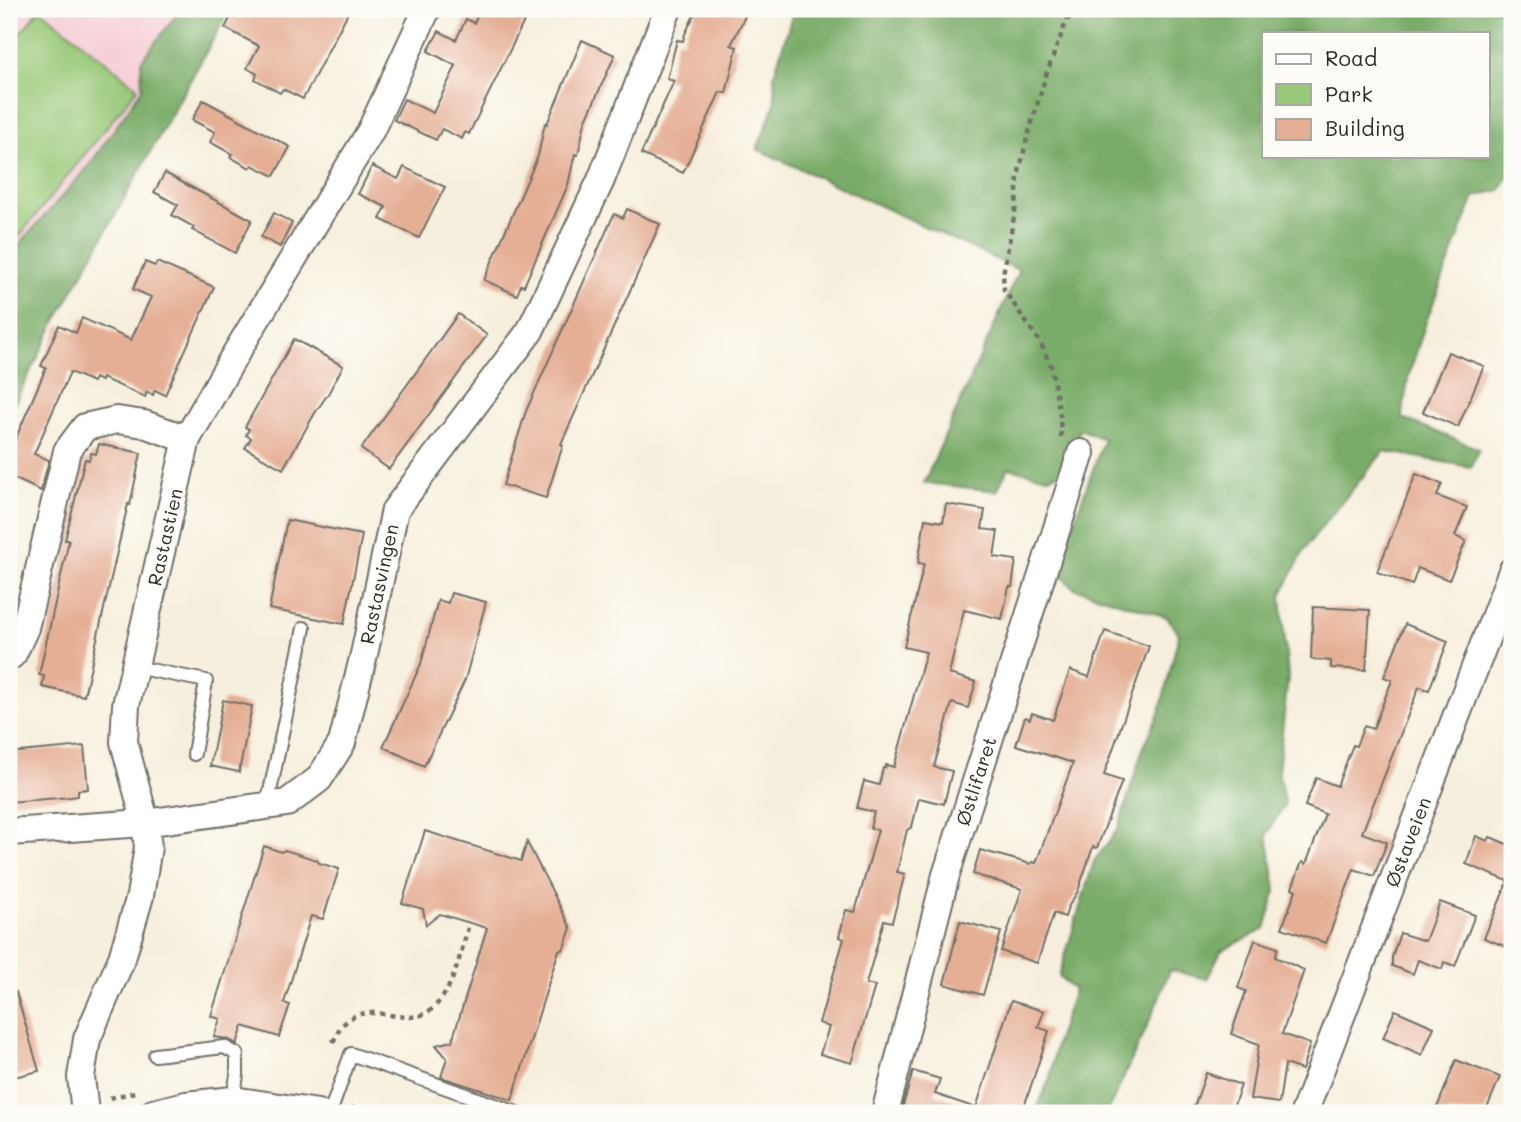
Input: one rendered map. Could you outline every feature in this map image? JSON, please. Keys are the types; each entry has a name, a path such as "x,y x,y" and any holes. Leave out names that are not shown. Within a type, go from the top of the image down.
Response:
{"street":[{"name":"Rastastien","path":"85,1113 81,1077 88,1039 122,958 140,896 148,847 145,823 124,742 126,705 187,439 370,132 427,9"},
{"name":"Rastasvingen","path":"9,832 145,823 287,803 319,779 342,743 366,650 395,510 530,331 601,180 668,9"},
{"path":"9,657 25,628 67,451 85,427 117,420 144,424 187,439"},
{"name":"Østlifaret","path":"885,1113 946,875 1071,448"},
{"name":"Østaveien","path":"1304,1113 1512,571"},
{"path":"153,1113 186,1105 233,1100 318,1113"}],"lane":[{"path":"267,806 304,628"},
{"path":"135,667 206,681 194,754"},
{"path":"155,1055 224,1046 237,1054 233,1100"},
{"path":"331,1113 351,1054 517,1113"}],"path":[{"path":"1071,448 1060,415 1051,366 1040,342 1004,290 1003,274 1016,206 1018,176 1027,139 1046,75 1066,22 1074,9"},
{"path":"343,1078 332,1059 332,1044 342,1026 357,1015 375,1012 410,1018 421,1017 434,1007 452,982 468,928"}],"shaded area":[{"path":"9,9 181,9 141,61 142,89 88,167 9,256"}],"green space":[{"path":"40,9 138,88 9,249 9,47"},
{"path":"181,9 230,9 55,323 9,414 9,256 88,167 142,89 141,61"},
{"path":"794,9 1512,9 1512,167 1501,190 1474,197 1426,322 1408,378 1402,418 1479,449 1471,467 1384,451 1305,549 1281,595 1288,677 1278,771 1285,804 1267,834 1276,889 1265,929 1221,951 1207,979 1170,970 1107,1113 1035,1113 1050,1078 1056,1044 1074,990 1059,976 1094,861 1118,829 1142,751 1160,711 1179,634 1167,617 1074,588 1056,571 1104,439 1080,429 1064,472 1048,477 1008,468 997,491 924,483 1019,270 757,149 775,103 774,75"}],"building":[{"path":"235,9 350,9 303,99 283,89 280,93 255,79 257,74 247,68 259,46 225,28"},
{"path":"481,9 530,9 469,134 465,132 462,139 442,129 436,140 394,120 404,99 433,113 456,66 428,51 439,31 456,40 466,19 474,23"},
{"path":"697,9 734,9 746,14 731,45 737,47 726,93 720,92 683,173 641,154 674,81 667,79 677,40 683,41"},
{"path":"582,40 615,55 585,122 568,185 524,286 521,285 517,295 484,280 538,156 545,123 547,124"},
{"path":"203,100 290,147 274,176 252,165 250,168 210,142 215,132 192,120"},
{"path":"372,166 398,179 404,167 445,187 419,238 380,219 386,207 358,194"},
{"path":"165,173 252,220 235,253 192,230 194,227 172,215 178,205 154,192"},
{"path":"627,209 660,224 561,444 563,445 546,498 503,485 526,411 614,214 623,218"},
{"path":"274,213 292,223 280,247 261,237"},
{"path":"145,262 155,266 157,262 214,287 165,395 155,390 153,395 147,392 145,397 102,378 101,381 95,378 93,382 70,372 34,454 49,460 41,491 9,476 9,454 46,368 41,366 59,325 76,333 82,318 131,340 151,297 133,289"},
{"path":"458,314 487,335 389,469 361,449"},
{"path":"294,339 343,366 283,469 245,448 251,438 246,435 249,429 245,427"},
{"path":"1448,352 1484,366 1458,427 1423,412"},
{"path":"99,444 141,453 84,696 42,687 44,676 39,675 69,540 65,540 85,459 89,460 91,453 96,454"},
{"path":"1416,474 1442,484 1437,496 1467,507 1455,536 1466,541 1449,580 1418,568 1412,585 1377,572"},
{"path":"946,504 985,510 982,529 998,531 994,557 1016,560 1012,587 1009,587 1002,619 964,610 949,674 976,682 968,708 952,703 934,767 952,771 944,804 919,798 912,827 907,830 897,872 905,874 892,922 884,920 866,984 875,986 852,1063 820,1054 829,1027 819,1023 844,939 839,937 846,910 855,912 878,830 870,828 874,812 857,808 864,781 879,785 883,768 886,765 894,767 926,652 904,647 924,564 918,563 925,519 943,522"},
{"path":"287,520 362,535 344,624 269,609"},
{"path":"451,593 486,602 465,680 424,766 383,747 421,664 438,600 448,603"},
{"path":"1313,607 1370,610 1366,670 1331,668 1331,661 1311,659"},
{"path":"1405,624 1448,641 1429,690 1419,687 1362,833 1387,842 1374,876 1354,869 1326,943 1282,928 1296,890 1292,888 1302,862 1306,864 1325,814 1305,806 1316,778 1337,786 1353,745 1356,746 1364,726 1373,729 1392,680 1384,677"},
{"path":"1105,631 1149,646 1104,775 1122,781 1097,848 1093,847 1078,891 1065,917 1054,913 1037,963 1001,951 1022,889 973,874 980,850 1031,864 1036,863 1073,763 1016,745 1025,717 1030,719 1032,713 1053,720 1070,670 1089,677"},
{"path":"223,700 252,706 239,772 210,766"},
{"path":"84,746 88,789 78,790 78,796 9,802 9,753"},
{"path":"425,831 521,861 527,842 571,928 563,950 559,950 512,1100 441,1077 447,1058 436,1045 452,1041 487,928 440,914 426,925 423,909 402,903"},
{"path":"1476,836 1488,841 1490,837 1512,846 1512,949 1484,938 1508,881 1466,864"},
{"path":"264,846 281,852 285,850 339,869 323,919 311,916 284,1003 290,1005 279,1037 243,1026 237,1044 214,1037 220,1019 211,1016"},
{"path":"1440,902 1475,915 1455,966 1444,962 1442,969 1418,960 1413,974 1392,966 1392,957 1400,933 1425,941"},
{"path":"960,921 1001,932 983,995 944,984"},
{"path":"1255,940 1278,948 1275,957 1304,970 1282,1034 1310,1044 1302,1070 1285,1064 1279,1103 1250,1099 1259,1044 1231,1034 1246,991 1238,988"},
{"path":"16,992 39,1071 14,1077 9,1058 9,993"},
{"path":"1011,1001 1044,1011 1038,1027 1049,1031 1022,1113 901,1113 913,1071 940,1079 935,1094 976,1108"},
{"path":"1395,1010 1434,1027 1422,1055 1383,1038"},
{"path":"1456,1060 1500,1077 1485,1113 1435,1113"},
{"path":"1206,1073 1241,1085 1231,1113 1192,1113"}]}
